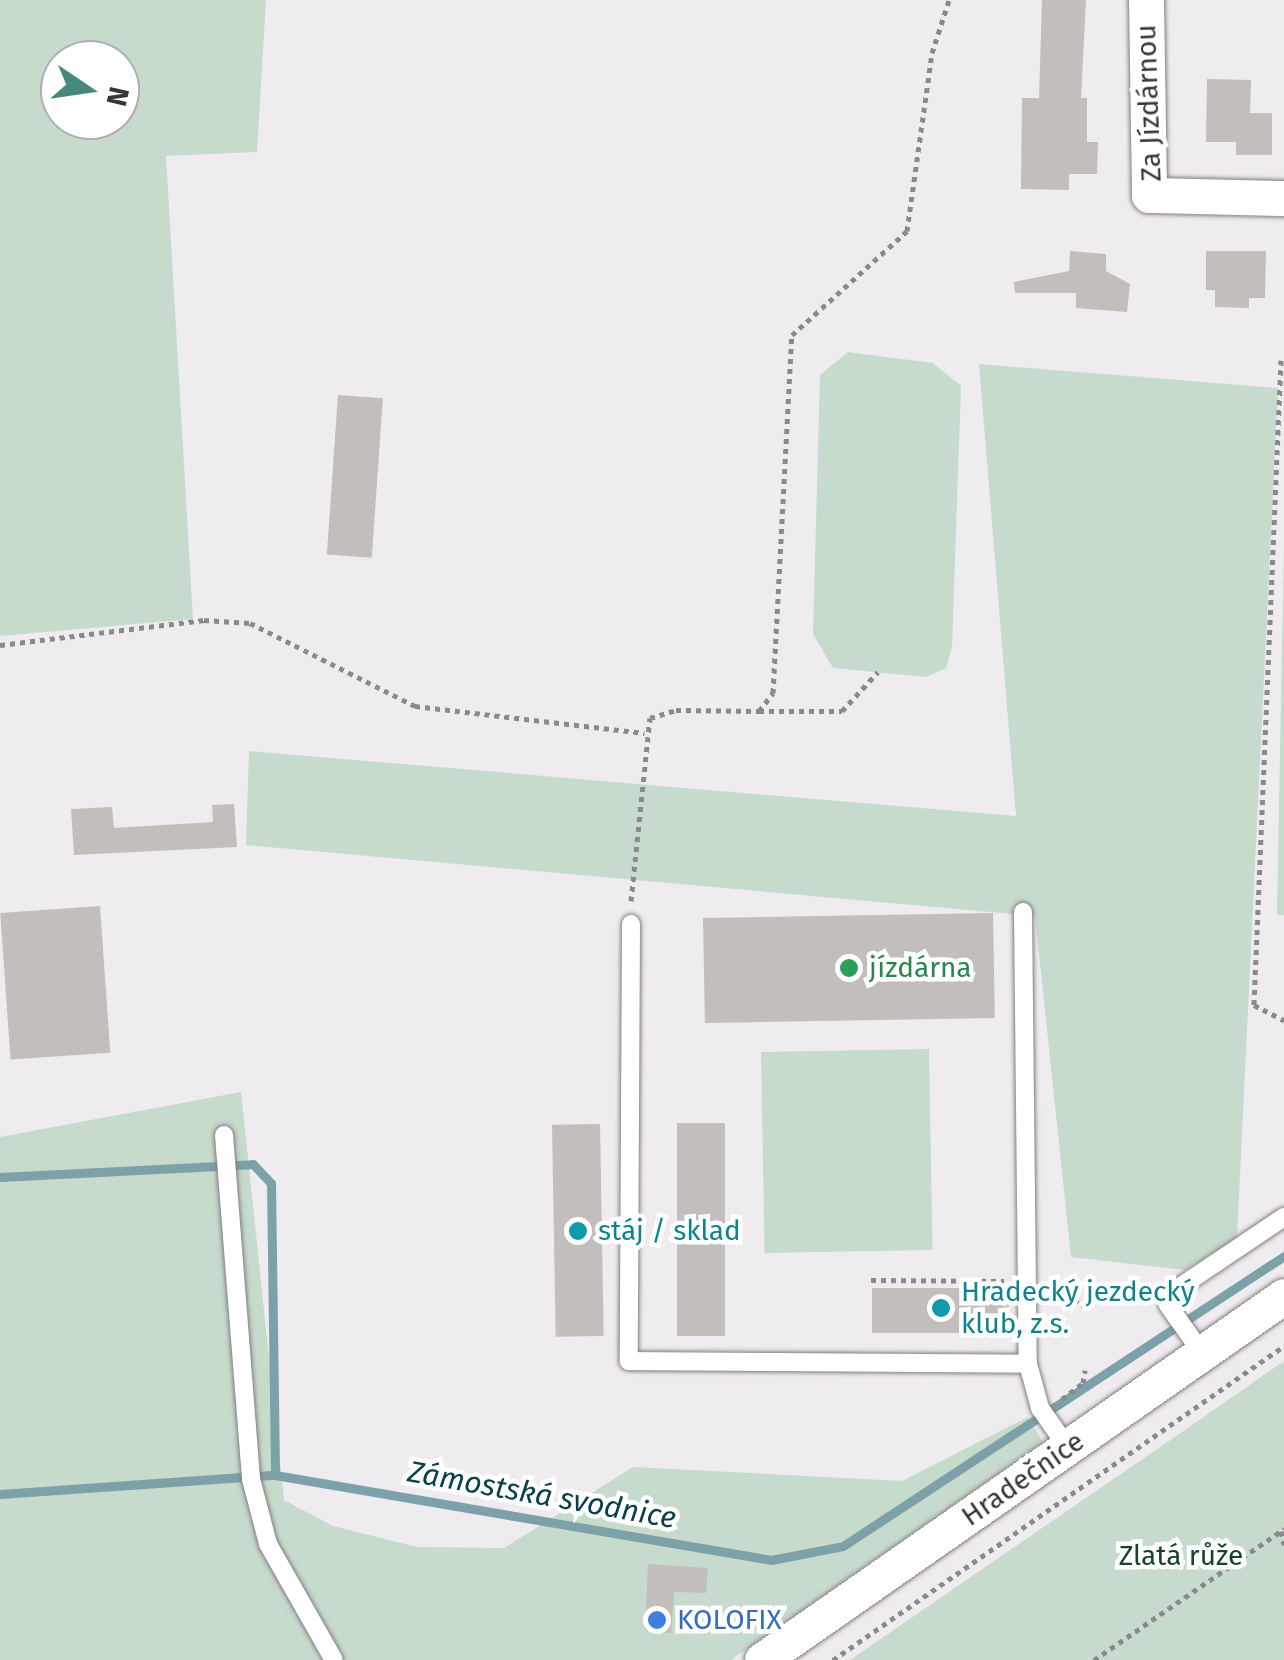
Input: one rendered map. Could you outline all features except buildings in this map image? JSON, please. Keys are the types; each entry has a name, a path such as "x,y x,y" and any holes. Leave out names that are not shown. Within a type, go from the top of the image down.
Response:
{"street":[{"name":"Za Jízdárnou","path":"1146,0 1149,195 1284,198"},
{"name":"Hradečnice","path":"762,1660 1284,1296"}],"lane":[{"path":"1023,912 1032,1281 1028,1364 1042,1410 1068,1448"},
{"path":"631,924 629,1360 1028,1364"},
{"path":"224,1134 251,1480 268,1544 334,1660"},
{"path":"1202,1353 1174,1319 1168,1304 1174,1291 1284,1217"}],"path":[{"path":"759,710 775,684 792,336 907,230 932,53 949,0"},
{"path":"1281,360 1281,447 1254,1005 1284,1020"},
{"path":"0,645 204,620 250,623 415,706 645,733"},
{"path":"631,924 645,733 650,718 676,710 842,711 878,672"},
{"path":"871,1280 1057,1282 1083,1306"},
{"path":"833,1660 1284,1346"},
{"path":"1042,1410 1083,1383 1085,1370"},
{"path":"1094,1660 1282,1530 1284,1546"}],"green space":[{"path":"0,0 266,0 257,152 166,156 193,619 0,636"},
{"path":"848,352 933,363 961,386 952,647 946,668 926,677 833,668 813,634 820,375"},
{"path":"979,364 1278,388 1237,1238 1185,1270 1071,1257 1035,916 246,845 249,751 1016,816"},
{"path":"1284,540 1284,915 1277,915"},
{"path":"929,1049 933,1250 765,1253 761,1052"},
{"path":"241,1092 284,1500 333,1526 417,1547 504,1548 633,1467 902,1481 1028,1417 1043,1442 731,1660 0,1660 0,1137"},
{"name":"Zlatá růže","path":"1284,1361 1284,1660 850,1660 1195,1423"}],"waterway":[{"name":"Zámostská svodnice","path":"0,1177 253,1164 271,1183 275,1475 771,1560 843,1546 1284,1256"},
{"path":"0,1494 275,1475"}],"place":[{"name":"jízdárna","path":"849,968"},
{"name":"stáj / sklad","path":"578,1231"},
{"name":"Hradecký jezdecký klub, z.s.","path":"941,1308"},
{"name":"KOLOFIX","path":"657,1620"}]}
